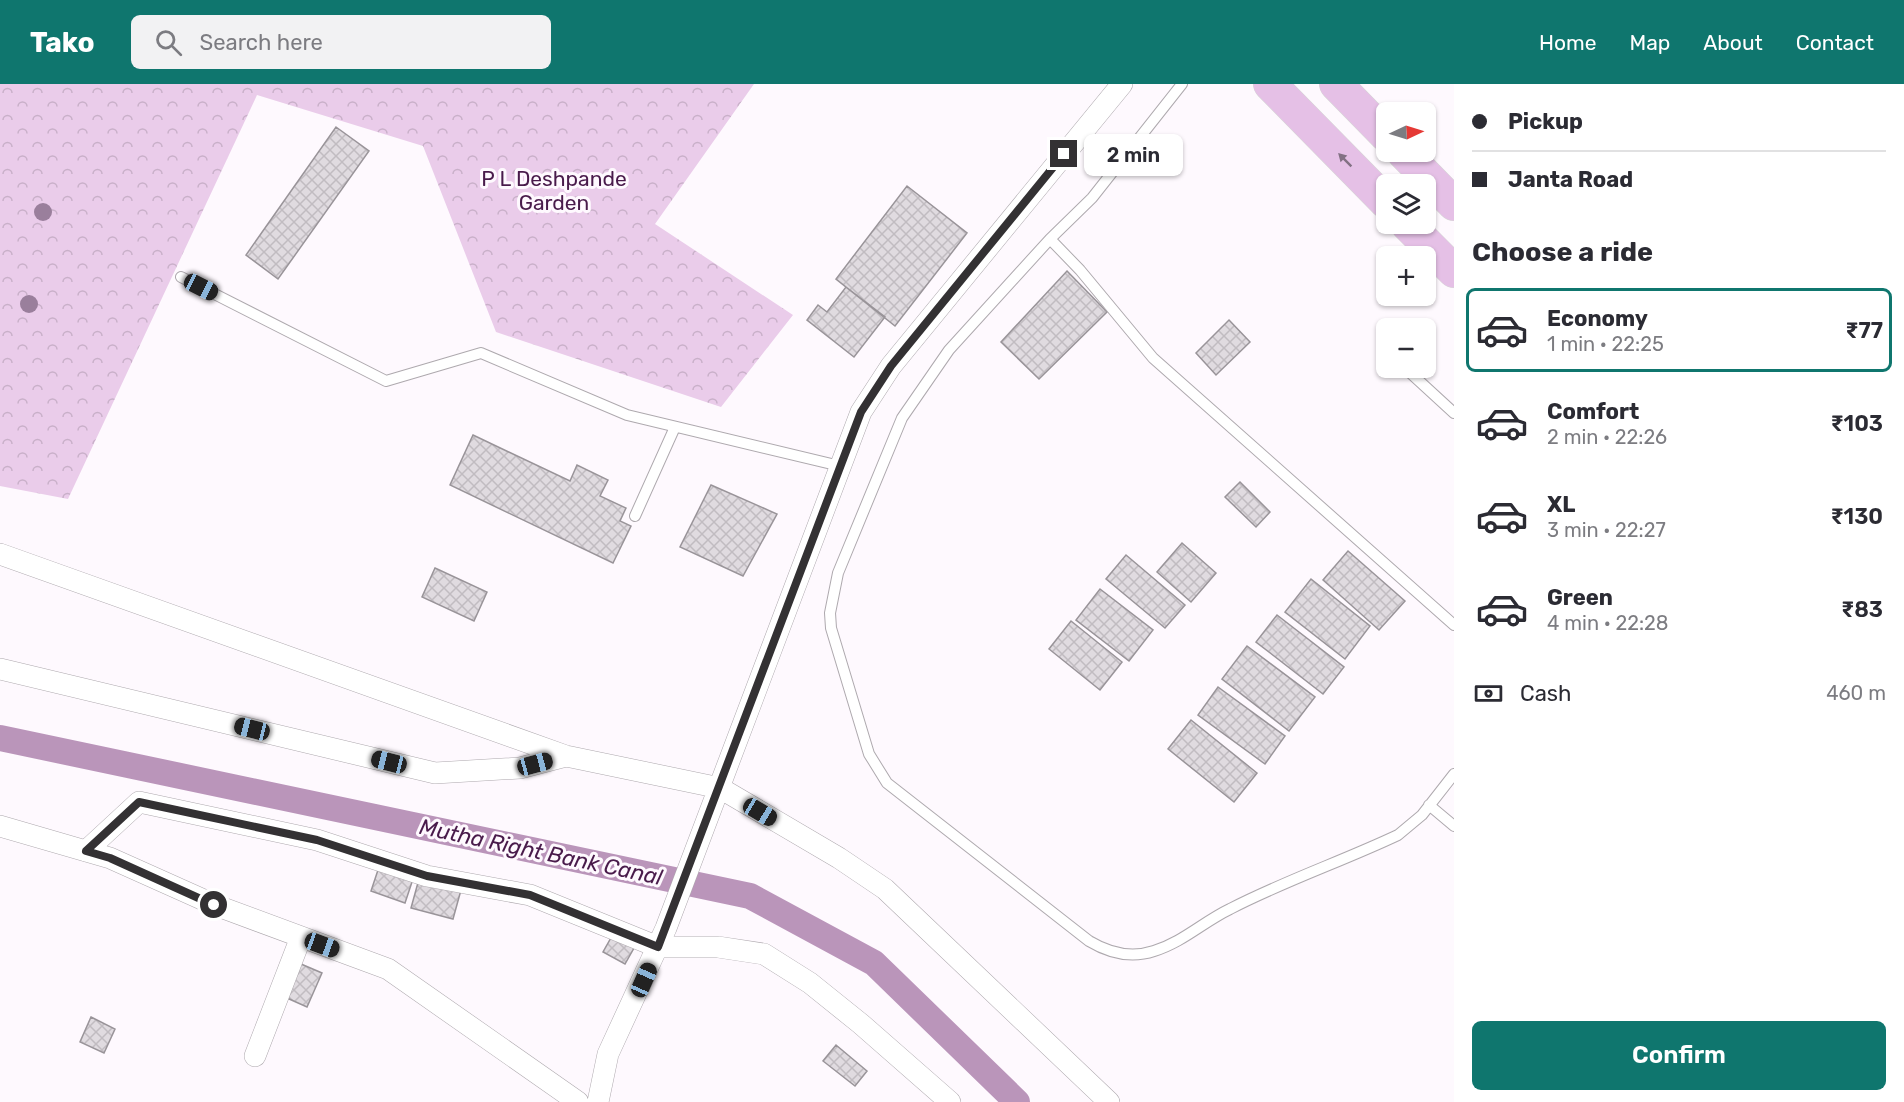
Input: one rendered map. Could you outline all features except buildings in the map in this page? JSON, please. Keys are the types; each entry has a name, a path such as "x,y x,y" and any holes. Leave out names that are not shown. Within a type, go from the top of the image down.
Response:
{"main road":[{"path":"1270,84 1376,192"},
{"path":"1336,84 1376,125"},
{"path":"1413,162 1454,204"},
{"path":"1417,234 1454,271"}],"street":[{"path":"598,1102 608,1054 662,937 861,412 891,366 1122,84"},
{"path":"0,554 566,756 720,788 839,858 885,889 1109,1102"},
{"path":"0,669 435,773 520,768 566,756"},
{"path":"86,851 139,802 317,840 427,876 530,895 662,937 764,954 810,983 853,1017 950,1102"},
{"path":"0,826 110,858 214,905 388,969 578,1102"},
{"path":"255,1056 301,937"}],"lane":[{"path":"1182,84 1092,198 1050,239 949,350 902,418 838,573 830,603 831,628 869,754 887,783 1089,941 1106,951 1129,955 1153,952 1180,940 1228,909 1398,835 1422,815 1454,774"},
{"path":"1050,239 1080,270 1153,358 1454,626"},
{"path":"181,277 386,381 481,353 627,416 840,466"},
{"path":"1416,378 1454,413"},
{"path":"635,516 675,427"},
{"path":"1429,805 1454,826"}],"green space":[{"name":"P L Deshpande Garden","path":"0,84 754,84 655,224 793,315 721,407 496,332 423,146 257,95 68,499 0,486"}],"waterway":[{"name":"Mutha Right Bank Canal","path":"0,738 750,896 874,963 1017,1102"}],"route":[{"path":"214,905 110,858 86,851 139,802 317,840 427,876 530,895 658,947 861,412 891,366 1064,154"}]}
